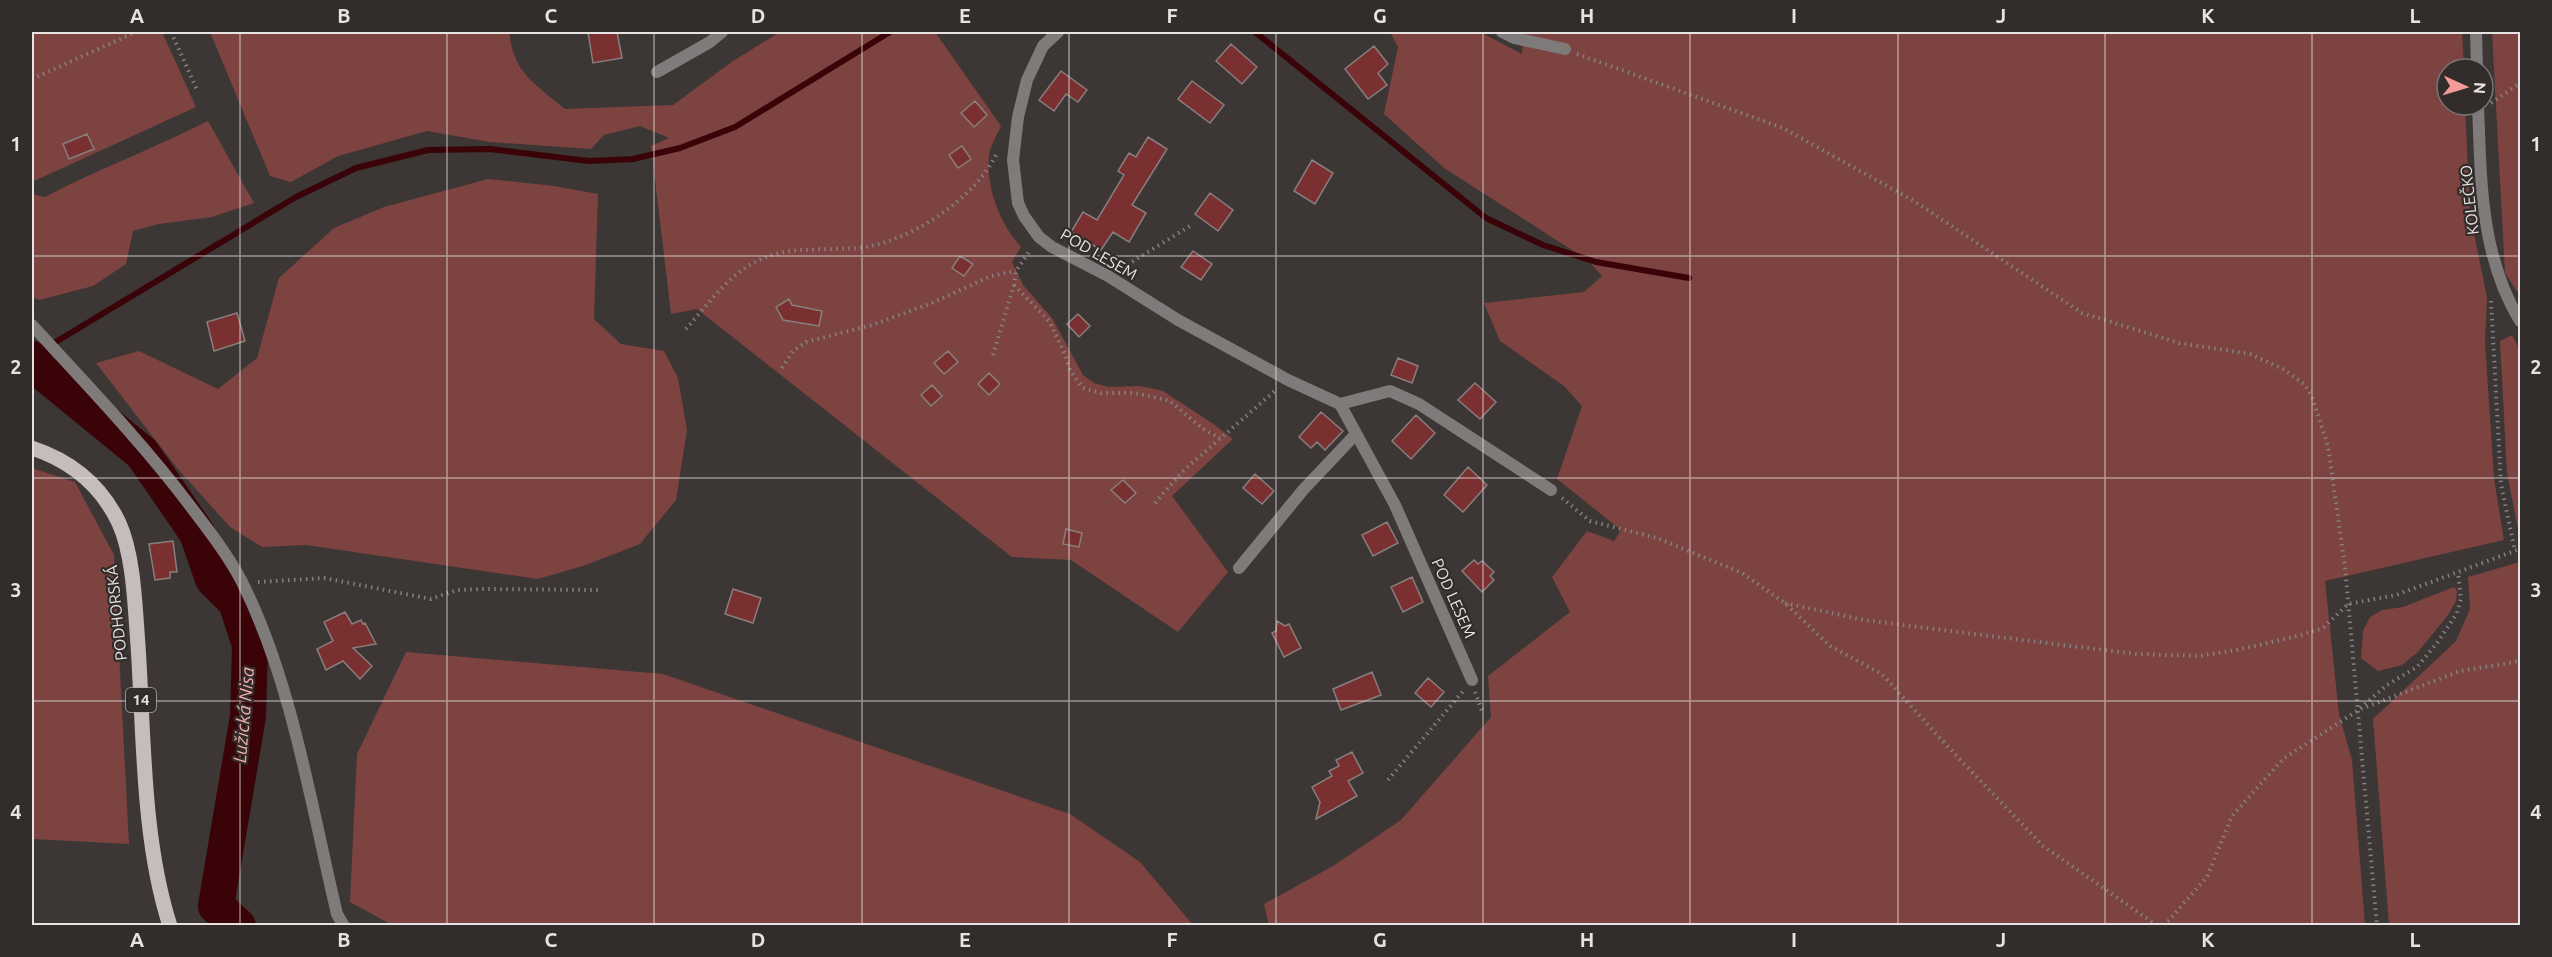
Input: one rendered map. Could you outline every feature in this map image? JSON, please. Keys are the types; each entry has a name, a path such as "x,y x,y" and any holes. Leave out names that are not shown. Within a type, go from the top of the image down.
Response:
{"main road":[{"name":"PODHORSKÁ","path":"32,448 58,459 93,483 108,502 120,525 129,558 136,620 155,867 170,926"}],"street":[{"path":"657,72 710,42 722,32"},
{"name":"POD LESEM","path":"1058,32 1044,46 1027,80 1018,117 1013,160 1018,203 1024,216 1039,237 1052,247 1108,276 1178,320 1288,380 1340,404 1354,435 1395,505 1472,680"},
{"path":"1502,32 1514,38 1565,49"},
{"path":"2476,32 2477,57"},
{"name":"KOLEČKO","path":"2479,117 2482,194 2493,264 2520,321"},
{"path":"32,326 118,418 168,477 224,551 242,583 280,672 337,914 344,926"},
{"path":"1340,404 1390,391 1419,404 1551,490"},
{"path":"1239,568 1303,490 1354,435"}],"path":[{"path":"32,79 136,32"},
{"path":"171,32 198,92"},
{"path":"1565,49 1783,128 1914,201 2082,313 2179,343 2250,354 2285,370 2305,385 2312,397 2328,446 2348,604 2377,926"},
{"path":"2495,98 2520,83"},
{"path":"686,329 740,272 756,261 785,252 860,248 900,238 926,224 953,204 985,173 998,150"},
{"path":"1108,276 1190,226"},
{"path":"993,355 1016,271 1039,237"},
{"path":"2493,264 2491,330 2501,472 2515,551"},
{"path":"782,368 793,351 806,342 872,325 932,303 991,276 1016,271"},
{"path":"1014,285 1049,321 1070,370 1083,388 1101,393 1135,393 1170,401 1191,420 1220,438"},
{"path":"1155,503 1182,472 1288,380"},
{"path":"1551,490 1590,521 1657,538 1742,573 1785,603 1830,646 1882,674 2043,846 2158,926"},
{"path":"1785,603 1864,620 2137,654 2199,656 2302,635 2323,628 2348,604 2396,595 2520,549"},
{"path":"2164,926 2207,877 2232,816 2283,759 2357,711 2387,685 2417,667 2449,628 2461,598 2458,572"},
{"path":"242,583 324,578 431,599 457,590 484,588 598,590"},
{"path":"2357,711 2460,671 2520,661"},
{"path":"1388,780 1472,680"}],"shaded area":[{"path":"32,32 162,32 196,107 32,182"},
{"path":"210,32 509,32 516,58 527,77 565,109 673,105 733,61 780,32 935,32 1001,126 989,156 990,181 1001,216 1013,238 1021,247 1012,262 1023,285 1052,318 1083,375 1094,383 1109,387 1141,386 1163,391 1233,439 1172,496 1228,572 1178,632 1071,560 1012,557 697,309 671,314 651,146 669,138 640,126 604,135 591,149 490,142 427,131 338,156 291,182 270,176"},
{"path":"1390,32 1480,32 1522,54 1523,32 2462,32 2463,57 2435,57 2435,117 2466,117 2470,215 2487,297 2485,341 2494,479 2504,540 2325,581 2339,714 2352,760 2365,925 1269,926 1264,904 1333,866 1401,820 1491,717 1488,676 1570,612 1552,577 1587,531 1614,541 1621,530 1557,479 1582,406 1564,386 1500,341 1484,303 1584,292 1602,276 1589,261 1444,168 1384,114 1398,47"},
{"path":"2492,32 2520,32 2520,296 2505,273"},
{"path":"208,121 254,203 212,217 159,224 133,231 126,264 93,286 39,300 32,297 32,194 45,197"},
{"path":"488,179 554,186 598,194 594,319 621,344 664,351 678,378 687,430 676,500 640,544 586,565 538,579 306,545 262,547 230,527 177,468 96,363 139,351 218,389 257,358 279,278 334,228 384,207"},
{"path":"2512,335 2520,351 2520,539 2507,473 2500,341"},
{"path":"32,468 75,482 114,555 129,844 32,839"},
{"path":"2520,562 2520,925 2389,925 2373,719 2456,641 2470,609 2468,577"},
{"path":"2454,587 2457,591 2456,601 2448,615 2418,652 2402,665 2378,671 2361,658 2363,631 2370,617 2382,610 2403,607"},
{"path":"406,652 663,674 1070,814 1140,862 1193,925 392,925 350,902 357,754"}],"building":[{"path":"588,32 617,32 622,58 593,63"},
{"path":"1231,44 1257,67 1242,84 1216,61"},
{"path":"1374,46 1388,64 1378,73 1387,85 1368,99 1345,69"},
{"path":"1061,71 1087,90 1078,102 1066,94 1054,111 1039,100"},
{"path":"1192,81 1224,105 1210,123 1178,99"},
{"path":"975,101 987,115 974,127 961,113"},
{"path":"87,134 94,149 69,159 63,144"},
{"path":"1148,137 1167,149 1132,205 1146,213 1129,242 1113,232 1101,250 1071,232 1083,212 1097,220 1124,175 1118,171 1129,153 1136,157"},
{"path":"962,146 971,159 958,168 949,155"},
{"path":"1312,160 1333,173 1315,204 1294,191"},
{"path":"1210,193 1233,210 1218,231 1195,214"},
{"path":"1193,251 1212,264 1201,280 1181,267"},
{"path":"960,256 973,264 964,276 952,268"},
{"path":"789,299 792,305 822,311 819,326 783,320 776,307"},
{"path":"237,313 245,341 214,351 207,322"},
{"path":"1078,314 1090,326 1079,337 1067,324"},
{"path":"948,351 958,362 944,374 934,363"},
{"path":"1398,358 1418,366 1412,383 1391,375"},
{"path":"989,373 1000,384 989,395 978,384"},
{"path":"1475,383 1496,402 1480,419 1458,400"},
{"path":"932,385 942,396 931,406 921,395"},
{"path":"1321,412 1343,431 1325,450 1317,442 1311,448 1299,437"},
{"path":"1416,415 1435,433 1411,459 1392,441"},
{"path":"1468,467 1487,485 1463,512 1444,495"},
{"path":"1255,474 1274,491 1262,504 1243,488"},
{"path":"1123,480 1136,493 1125,503 1111,490"},
{"path":"1387,522 1398,543 1373,556 1362,535"},
{"path":"1066,529 1082,533 1079,547 1063,544"},
{"path":"173,541 177,572 170,572 170,578 155,580 149,544"},
{"path":"1474,560 1478,564 1482,561 1494,572 1490,576 1494,580 1482,592 1462,571"},
{"path":"1412,577 1423,602 1403,612 1391,587"},
{"path":"733,589 761,598 753,623 725,614"},
{"path":"345,612 352,624 361,620 363,624 365,623 376,644 353,648 372,666 360,679 343,661 326,670 317,649 333,641 324,622"},
{"path":"1277,621 1285,626 1289,624 1301,648 1284,657 1272,633 1276,631"},
{"path":"1372,672 1381,695 1341,710 1333,689"},
{"path":"1428,678 1444,692 1431,707 1415,693"},
{"path":"1352,752 1363,773 1348,781 1357,796 1316,819 1320,802 1312,787 1332,776 1329,771 1339,766 1336,760"}],"waterway":[{"path":"54,343 296,197 356,168 428,150 490,149 589,161 633,159 680,148 735,127 890,32"},
{"path":"1255,32 1486,218 1543,245 1596,262 1689,278"},
{"path":"32,351 44,349"},
{"name":"Lužická Nisa","path":"32,359 39,369 142,453 197,533 213,579 236,602 250,645 248,716 216,906 238,926"}]}
